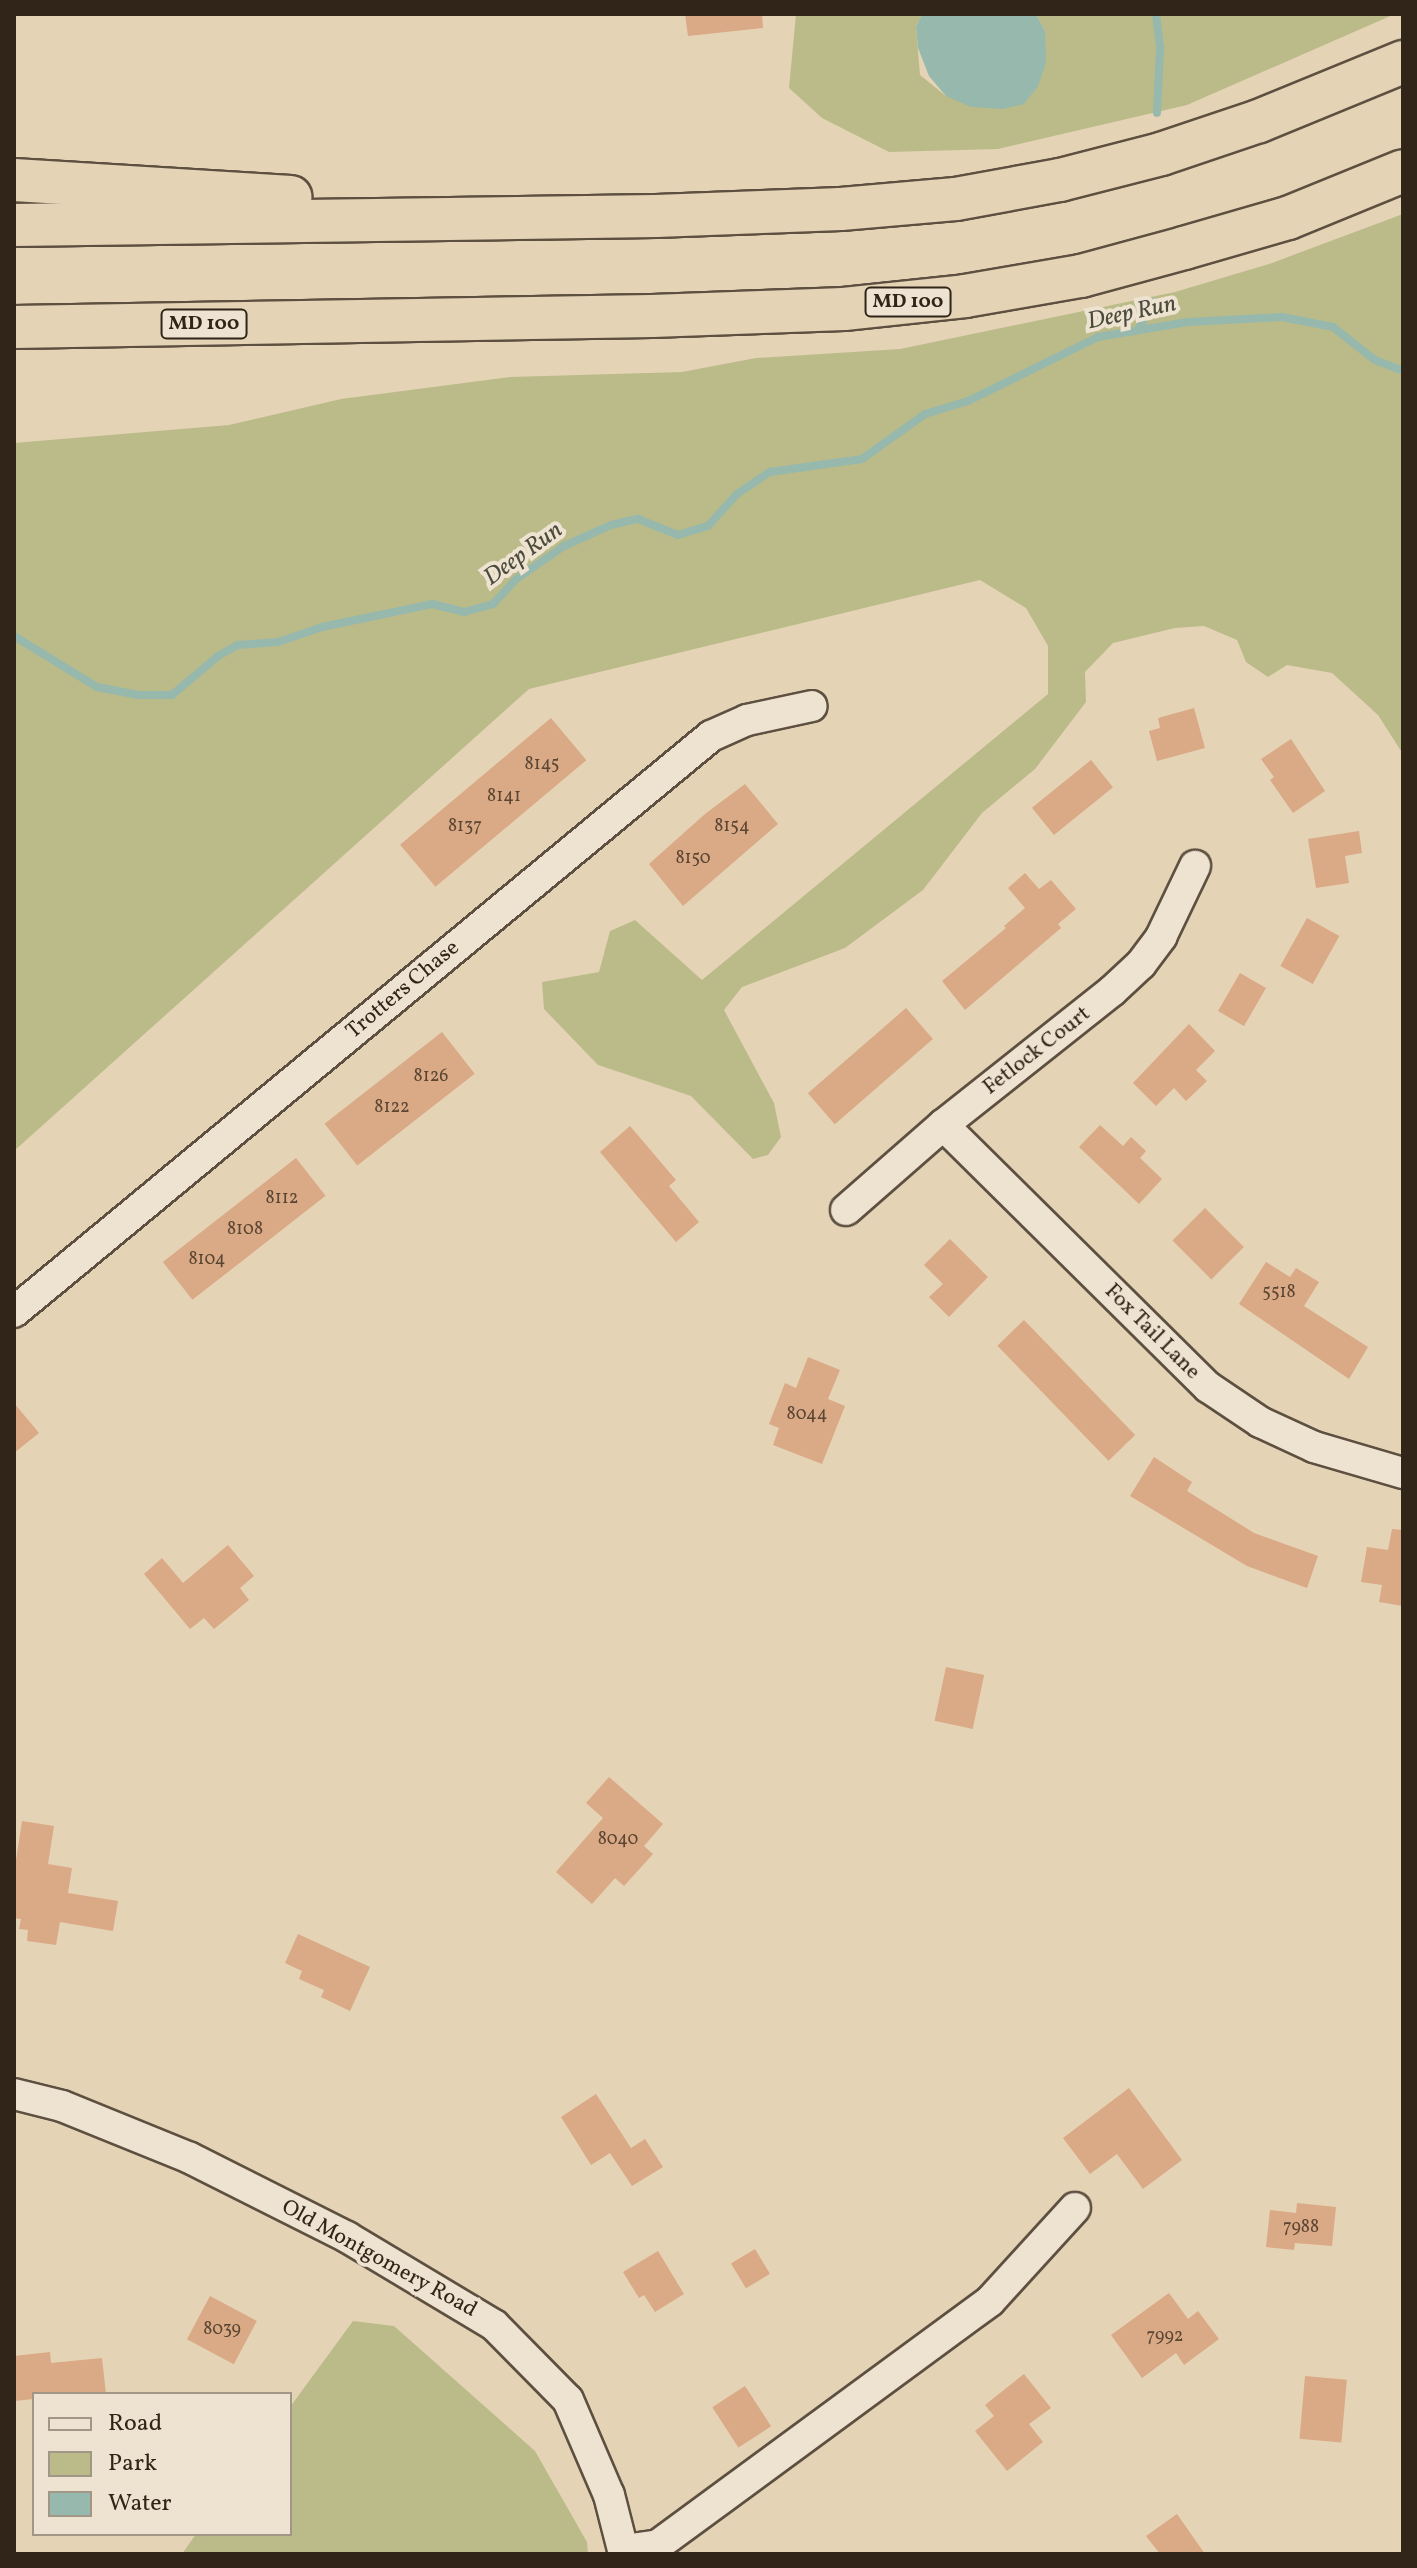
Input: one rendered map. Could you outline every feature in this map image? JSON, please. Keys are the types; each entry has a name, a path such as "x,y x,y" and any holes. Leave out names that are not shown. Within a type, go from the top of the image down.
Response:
{"highway":[{"path":"14,225 546,218 841,209 971,197 1060,180 1161,154 1259,121 1403,62"},
{"name":"MD 100","path":"14,327 844,309 965,296 1081,276 1184,248 1288,218 1403,171"},
{"path":"14,180 234,193 546,218"},
{"path":"14,354 394,321"}],"street":[{"name":"Trotters Chase","path":"14,1312 711,736 747,720 812,706"},
{"name":"Fetlock Court","path":"846,1210 943,1125 1112,991 1141,964 1161,937 1195,866"},
{"name":"Fox Tail Lane","path":"943,1125 1208,1387 1260,1422 1314,1447 1403,1473"},
{"name":"Old Montgomery Road","path":"14,2094 62,2106 190,2158 347,2237 494,2325 568,2400 609,2495 624,2552"},
{"path":"624,2552 658,2545 990,2301 1075,2208"}],"green space":[{"path":"796,14 922,14 916,27 920,75 946,96 1045,31 1036,14 1395,14 1187,105 998,149 889,152 822,118 789,88"},
{"path":"1403,214 1403,754 1378,715 1332,673 1287,665 1268,677 1246,662 1237,640 1204,626 1175,628 1113,643 1085,672 1086,702 1035,769 982,813 923,890 845,948 742,987 724,1010 774,1103 781,1137 768,1155 753,1159 691,1096 598,1065 544,1009 542,982 599,972 610,931 635,920 702,980 1048,694 1048,646 1026,608 980,580 529,689 14,1151 14,443 229,425 341,399 510,377 682,372 756,358 900,349 1175,292 1269,264"},
{"path":"353,2321 394,2326 535,2451 587,2542 588,2554 182,2554 195,2536 292,2536 292,2404"}],"water":[{"path":"922,14 1036,14 1045,31 1046,63 1038,86 1024,104 1003,109 971,107 946,96 929,76 918,48 916,27"}],"building":[{"path":"685,14 762,14 763,28 688,36"},
{"path":"1194,708 1205,748 1157,761 1149,731 1160,728 1158,718"},
{"path":"551,718 586,760 435,887 400,845"},
{"path":"1291,739 1325,791 1293,813 1270,780 1274,777 1261,759"},
{"path":"1091,760 1113,787 1054,835 1032,808"},
{"path":"745,784 778,824 683,906 649,864 705,814"},
{"path":"1359,831 1362,853 1345,856 1349,883 1316,888 1308,839"},
{"path":"1025,873 1039,889 1051,880 1076,909 1058,924 1061,928 965,1010 942,981 1006,928 1004,926 1025,908 1008,888"},
{"path":"1307,918 1339,936 1313,984 1280,966"},
{"path":"1240,973 1266,988 1244,1026 1218,1011"},
{"path":"906,1008 933,1039 835,1124 808,1093"},
{"path":"1189,1024 1215,1051 1196,1070 1207,1081 1186,1101 1174,1088 1156,1106 1133,1083"},
{"path":"442,1032 475,1074 357,1165 325,1124"},
{"path":"1100,1125 1123,1146 1131,1137 1146,1151 1140,1158 1162,1179 1139,1204 1079,1147"},
{"path":"630,1126 676,1180 669,1186 699,1222 676,1242 600,1152"},
{"path":"296,1158 326,1196 192,1300 163,1262"},
{"path":"1205,1208 1244,1247 1211,1279 1172,1241"},
{"path":"950,1239 988,1277 949,1317 929,1297 943,1284 924,1265"},
{"path":"1266,1262 1290,1277 1296,1268 1319,1282 1304,1306 1368,1347 1349,1379 1239,1304"},
{"path":"1024,1320 1135,1435 1109,1461 997,1346"},
{"path":"808,1357 840,1370 828,1399 845,1406 822,1464 773,1445 779,1428 769,1424 785,1383 796,1388"},
{"path":"14,1403 39,1433 14,1453"},
{"path":"1154,1457 1192,1482 1187,1491 1254,1533 1318,1556 1307,1588 1247,1566 1130,1496"},
{"path":"1392,1529 1403,1530 1403,1606 1379,1602 1382,1585 1361,1582 1367,1547 1388,1550"},
{"path":"228,1545 254,1576 240,1588 249,1600 214,1629 204,1618 190,1629 144,1574 162,1558 183,1583"},
{"path":"946,1667 984,1675 973,1729 935,1721"},
{"path":"609,1777 663,1824 644,1846 653,1854 624,1886 615,1878 592,1904 556,1872 603,1818 586,1803"},
{"path":"22,1821 54,1826 48,1864 72,1868 68,1893 118,1901 113,1931 60,1922 56,1945 27,1941 28,1930 19,1929 21,1919 14,1918 14,1873"},
{"path":"298,1934 370,1967 350,2011 321,1997 324,1990 299,1979 302,1971 285,1963"},
{"path":"1129,2088 1182,2160 1143,2189 1117,2154 1090,2174 1063,2138"},
{"path":"596,2094 631,2148 645,2139 663,2167 632,2186 610,2153 591,2165 561,2117"},
{"path":"1297,2203 1336,2207 1332,2246 1295,2243 1294,2250 1266,2247 1270,2210 1296,2213"},
{"path":"755,2249 770,2274 746,2288 731,2263"},
{"path":"658,2251 684,2294 655,2312 644,2295 639,2298 623,2272"},
{"path":"1169,2293 1188,2319 1198,2311 1219,2339 1184,2365 1176,2353 1142,2378 1111,2335"},
{"path":"210,2296 257,2321 234,2364 187,2339"},
{"path":"50,2352 51,2363 102,2358 106,2392 32,2392 32,2399 14,2401 14,2356"},
{"path":"1024,2374 1051,2408 1029,2424 1043,2442 1007,2471 975,2431 994,2416 985,2405"},
{"path":"1305,2376 1347,2380 1341,2442 1300,2439"},
{"path":"745,2386 771,2426 738,2447 712,2407"},
{"path":"1177,2514 1205,2554 1160,2554 1146,2536"}],"waterway":[{"path":"1156,14 1160,49 1157,113"},
{"path":"1138,330 1153,302"},
{"name":"Deep Run","path":"14,636 97,687 138,695 172,695 218,656 238,645 278,642 322,627 432,604 464,612 493,604 515,580 564,546 611,525 638,519 678,535 708,526 737,494 770,472 862,459 925,414 968,401 1098,337 1188,322 1282,317 1333,327 1375,360 1403,371"}]}
